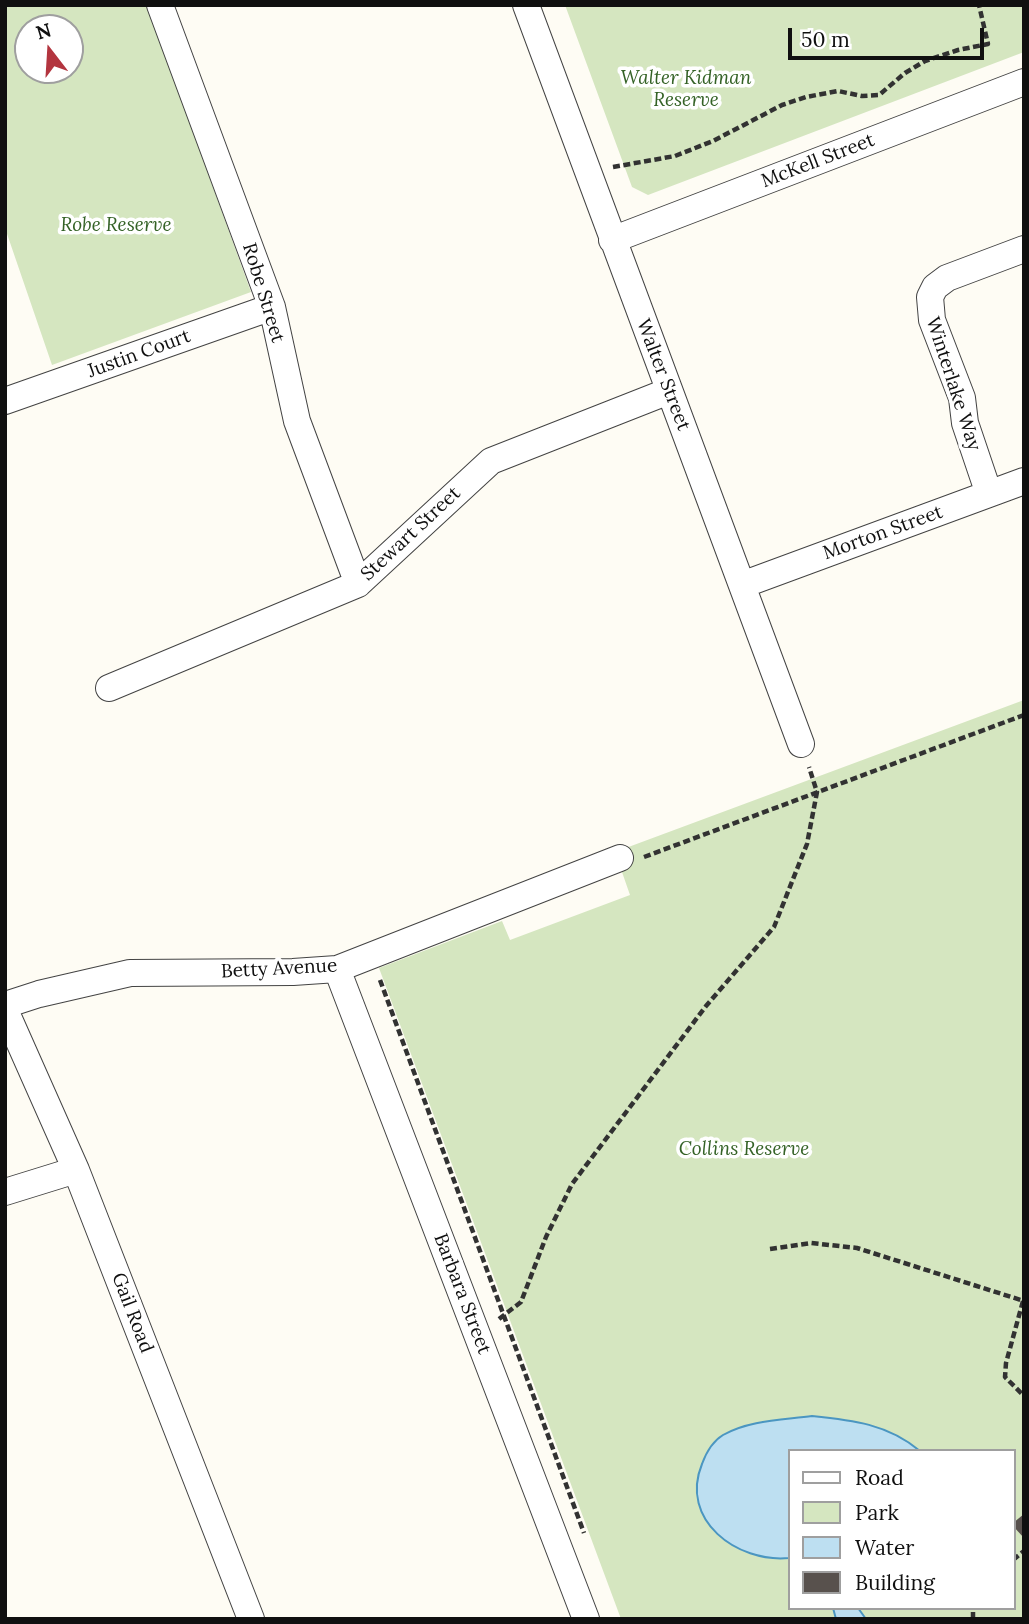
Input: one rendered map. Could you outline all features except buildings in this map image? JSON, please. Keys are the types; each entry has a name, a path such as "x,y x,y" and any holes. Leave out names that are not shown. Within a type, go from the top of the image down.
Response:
{"street":[{"name":"Robe Street","path":"160,5 272,307 297,421 358,584"},
{"name":"Walter Street","path":"526,5 801,744"},
{"name":"McKell Street","path":"612,240 1024,82"},
{"name":"Winterlake Way","path":"989,494 965,423 962,398 932,320 930,297 935,287 947,278 1024,249"},
{"name":"Justin Court","path":"5,401 272,307"},
{"name":"Stewart Street","path":"109,688 358,584 491,461 669,391"},
{"name":"Morton Street","path":"742,585 1024,481"},
{"name":"Betty Avenue","path":"5,1007 39,994 130,973 293,972 337,969 620,858"},
{"name":"Barbara Street","path":"337,969 586,1619"},
{"name":"Gail Road","path":"5,1007 76,1170 251,1619"},
{"path":"5,1192 76,1170"}],"path":[{"path":"614,167 674,156 713,141 782,105 806,97 838,91 862,96 879,95 905,72 925,61 988,44 979,5"},
{"path":"620,858 644,857 1024,715"},
{"path":"475,1328 504,1317 522,1302 546,1237 572,1184 706,1006 774,927 807,844 817,792"},
{"path":"377,973 586,1540"},
{"path":"771,1248 811,1243 857,1248 1023,1301 1006,1363 1005,1377 1024,1396"}],"green space":[{"name":"Robe Reserve","path":"5,5 147,5 251,292 52,365 5,228"},
{"name":"Walter Kidman Reserve","path":"565,5 1024,5 1024,52 648,195 632,187"},
{"name":"Collins Reserve","path":"1024,700 1024,1619 621,1619 379,968 502,921 510,940 630,895 615,852"}],"water":[{"path":"812,1416 855,1422 882,1429 917,1449 788,1449 788,1558 769,1558 750,1553 717,1534 706,1520 699,1503 697,1484 702,1464 719,1438 744,1426"},
{"path":"834,1610 859,1610 866,1619 836,1619"}]}
